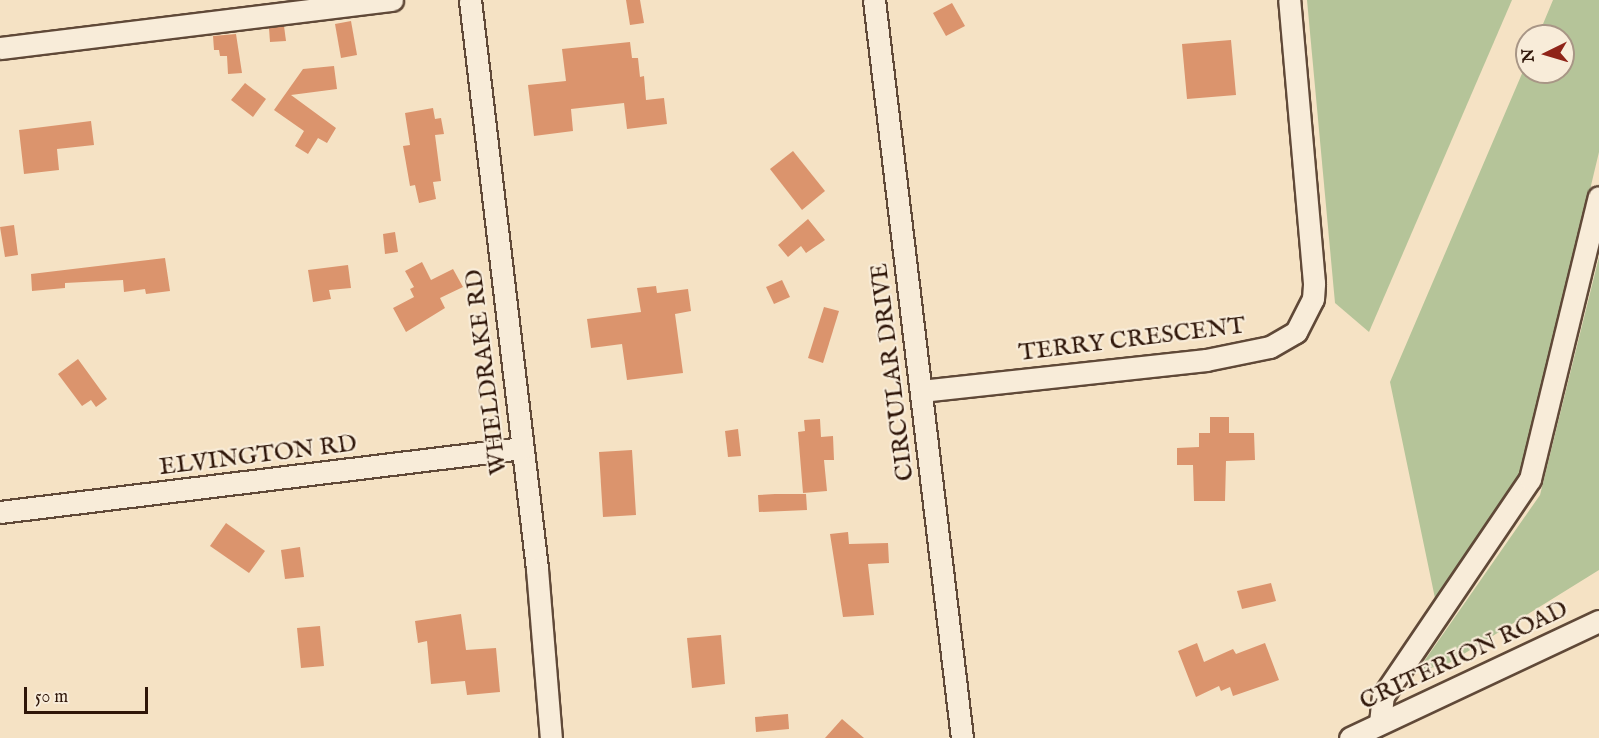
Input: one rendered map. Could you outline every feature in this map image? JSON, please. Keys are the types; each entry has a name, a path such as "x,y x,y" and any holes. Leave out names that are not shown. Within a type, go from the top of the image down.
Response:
{"street":[{"path":"0,48 392,0"},
{"name":"WHELDRAKE RD","path":"470,0 522,448 551,738"},
{"name":"CIRCULAR DRIVE","path":"874,0 962,738"},
{"name":"TERRY CRESCENT","path":"921,391 1206,360 1270,347 1296,332 1309,310 1314,283 1289,0"},
{"path":"1380,723 1383,696 1530,478 1599,197"},
{"name":"ELVINGTON RD","path":"0,512 522,448"},
{"name":"CRITERION ROAD","path":"1350,738 1599,621"}],"green space":[{"path":"1307,0 1512,0 1369,332 1335,303"},
{"path":"1553,0 1599,0 1599,152 1522,475 1436,603 1390,382 1518,84 1575,84 1575,24 1543,24"},
{"path":"1599,257 1599,570 1446,665 1418,670 1540,495"}],"building":[{"path":"626,0 640,0 644,23 630,25"},
{"path":"952,3 965,26 946,36 933,13"},
{"path":"351,21 357,55 341,58 335,24"},
{"path":"284,26 286,41 270,42 269,28"},
{"path":"236,34 242,73 228,74 227,56 220,56 219,50 214,50 213,36"},
{"path":"1231,40 1236,95 1187,99 1182,44"},
{"path":"630,42 632,58 638,58 640,77 644,76 646,100 664,98 667,124 627,129 624,103 571,109 573,131 534,136 528,85 566,81 562,49"},
{"path":"334,66 337,89 291,95 336,128 327,143 318,138 308,154 295,146 304,131 274,110 303,69"},
{"path":"245,83 266,99 253,117 231,100"},
{"path":"433,108 435,119 441,118 444,134 435,135 441,181 433,182 436,199 419,203 415,185 410,186 403,146 410,145 405,113"},
{"path":"91,121 94,145 57,149 59,170 24,174 19,130"},
{"path":"793,151 825,191 802,210 770,169"},
{"path":"808,219 825,240 806,253 801,246 788,257 778,245"},
{"path":"14,225 18,255 5,257 0,227"},
{"path":"395,232 398,252 385,254 383,234"},
{"path":"165,258 170,291 146,294 145,289 124,292 123,280 65,283 65,288 32,291 31,274"},
{"path":"422,262 431,280 453,269 463,287 440,298 445,308 406,332 393,308 414,297 410,289 414,287 405,271"},
{"path":"348,265 351,288 329,290 331,299 313,302 308,270"},
{"path":"782,280 790,297 774,304 766,287"},
{"path":"656,286 657,293 688,289 691,311 675,314 683,373 627,380 622,344 591,348 587,319 641,312 637,288"},
{"path":"824,307 839,311 823,363 808,358"},
{"path":"78,359 107,399 96,407 91,400 82,406 58,374"},
{"path":"1210,417 1229,417 1229,433 1254,433 1255,460 1226,461 1225,501 1194,501 1193,465 1177,465 1177,448 1199,447 1199,433 1210,433"},
{"path":"820,419 821,437 833,436 834,460 824,460 827,491 803,493 798,432 805,431 804,420"},
{"path":"738,429 741,456 728,457 725,431"},
{"path":"632,450 636,515 603,517 599,452"},
{"path":"806,494 807,510 759,512 758,495"},
{"path":"226,523 265,551 249,573 210,546"},
{"path":"848,532 849,544 888,543 889,563 868,564 874,615 843,617 830,534"},
{"path":"300,547 304,577 285,579 281,550"},
{"path":"1271,583 1276,601 1242,609 1237,591"},
{"path":"461,614 466,650 496,648 500,692 467,695 465,681 431,684 427,641 418,643 415,621"},
{"path":"320,626 324,666 301,668 297,628"},
{"path":"721,635 725,684 692,688 687,638"},
{"path":"1197,643 1204,662 1233,649 1236,654 1265,643 1279,680 1233,696 1230,687 1221,691 1219,686 1196,697 1178,651"},
{"path":"788,714 789,729 756,732 755,717"},
{"path":"842,719 864,738 825,738"}]}
